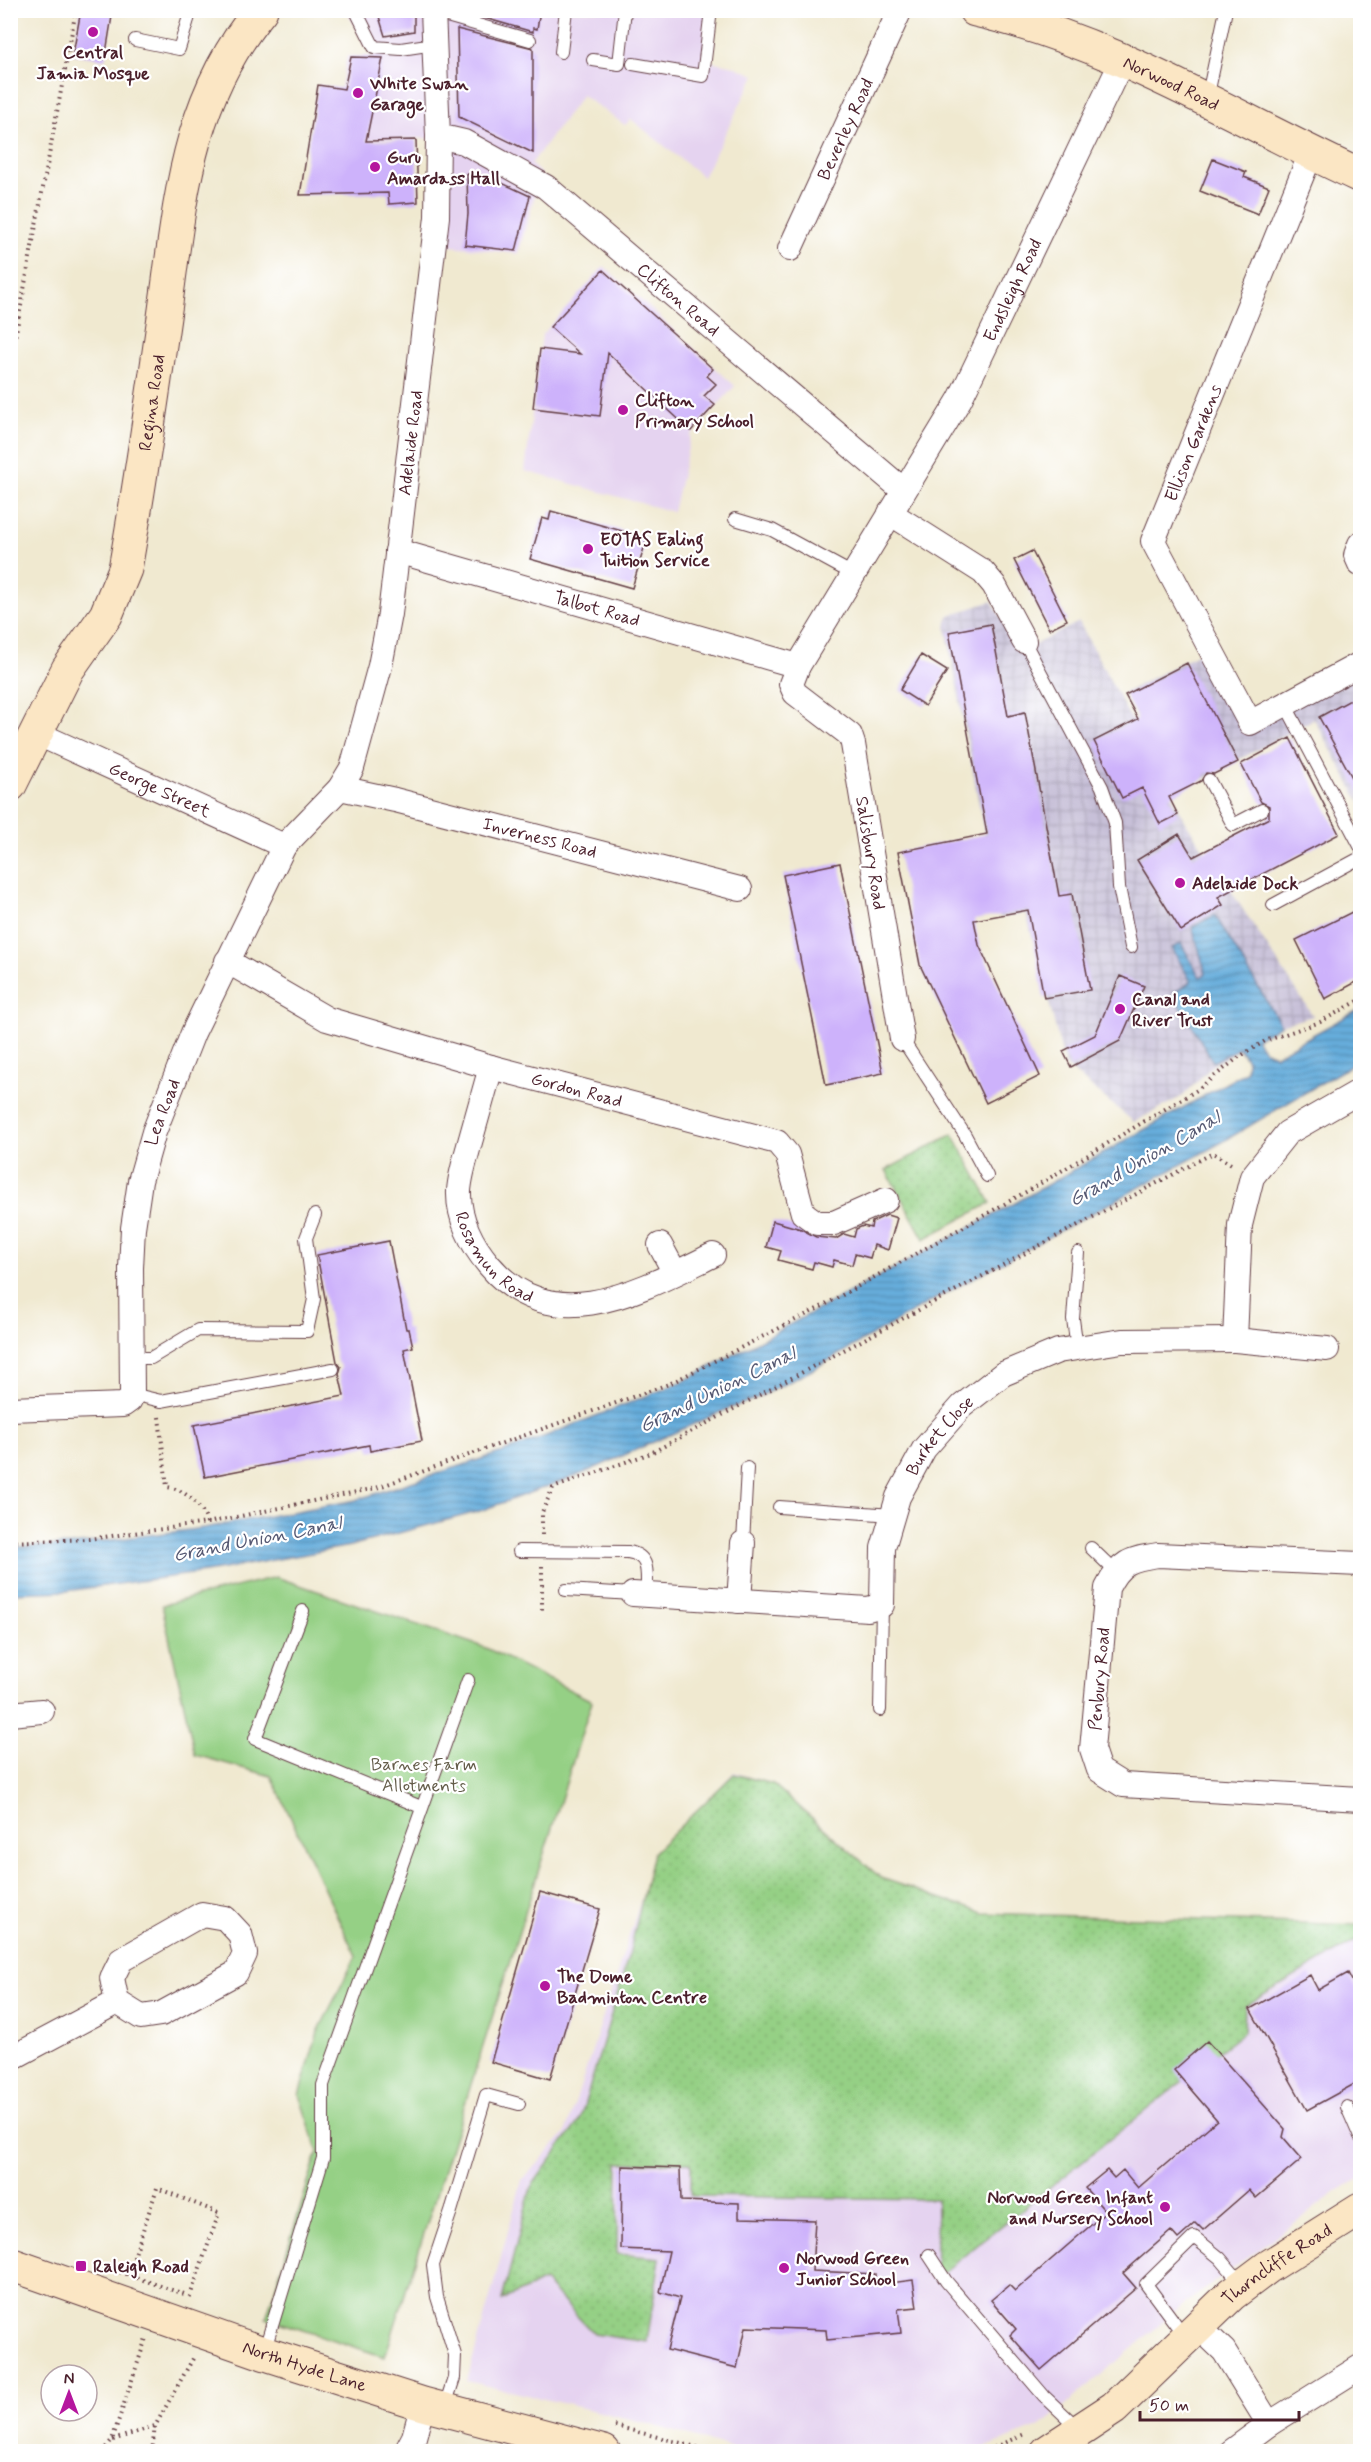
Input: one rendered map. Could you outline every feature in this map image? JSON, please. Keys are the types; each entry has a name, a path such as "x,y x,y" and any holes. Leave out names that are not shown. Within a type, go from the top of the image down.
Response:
{"street":[{"name":"Regina Road","path":"10,785 24,743 68,669 106,615 125,569 179,215 194,136 225,62 261,10"},
{"name":"Beverley Road","path":"790,249 900,10"},
{"name":"Norwood Road","path":"975,10 1057,34 1122,61 1207,100 1360,176"},
{"name":"Adelaide Road","path":"284,846 340,788 351,768 380,666 390,614 434,261 439,182 433,11"},
{"name":"Endsleigh Road","path":"795,693 791,684 798,666 960,399 1122,61"},
{"name":"Clifton Road","path":"438,136 464,142 546,187 903,490"},
{"name":"Ellison Gardens","path":"1285,704 1250,723 1153,541 1311,153"},
{"path":"890,513 983,572 994,585 1024,641"},
{"path":"1360,544 1356,555 1360,564"},
{"name":"Talbot Road","path":"397,551 798,666"},
{"path":"1285,704 1360,664"},
{"name":"Salisbury Road","path":"795,693 850,735 853,744 902,1039"},
{"name":"George Street","path":"24,743 284,846"},
{"name":"Inverness Road","path":"340,788 395,800 740,889"},
{"name":"Lea Road","path":"131,1397 130,1268 140,1181 171,1087 227,961 284,846"},
{"name":"Gordon Road","path":"227,961 327,1019 491,1067 777,1142 787,1154 803,1213 817,1223 834,1223 886,1200"},
{"name":"Rosamun Road","path":"491,1067 465,1159 459,1191 463,1221 476,1250 500,1278 525,1294 554,1303 584,1304 614,1299 713,1255"},
{"path":"1235,1340 1240,1225 1252,1177 1287,1133 1360,1091"},
{"path":"660,1245 675,1273"},
{"name":"Burket Close","path":"882,1605 883,1548 898,1497 924,1449 962,1406 1003,1374 1058,1351 1122,1341 1235,1340 1327,1348"},
{"path":"10,1409 123,1405 131,1397"},
{"path":"739,1600 743,1543"},
{"path":"1115,1570 1136,1558 1158,1555 1360,1564"},
{"name":"Penbury Road","path":"1115,1570 1107,1588 1092,1749 1099,1770 1123,1785 1360,1799"},
{"path":"640,1594 868,1609 882,1605"},
{"path":"10,1714 42,1711"},
{"path":"202,1914 225,1918 240,1934 245,1954 236,1973 161,2014 141,2017 117,2002 112,1978 121,1959 202,1914"},
{"path":"10,2060 117,2002"},
{"name":"Thorncliffe Road","path":"1047,2451 1114,2408 1244,2286 1268,2267 1360,2209"},
{"name":"North Hyde Lane","path":"10,2264 263,2353 434,2407 604,2451"},
{"path":"1193,2333 1224,2351 1269,2424"},
{"path":"1231,2451 1269,2424 1360,2367"},
{"path":"406,2451 434,2407"}],"lane":[{"path":"135,40 179,49 191,10"},
{"path":"561,52 566,10"},
{"path":"592,60 619,64 625,10"},
{"path":"633,64 703,76 711,10"},
{"path":"1207,100 1226,10"},
{"path":"433,11 530,40"},
{"path":"357,13 374,47 401,49 434,44"},
{"path":"735,519 772,530 853,574"},
{"path":"1024,641 1102,787 1115,823 1119,886 1131,947"},
{"path":"1285,704 1320,780 1360,846"},
{"path":"1209,780 1233,825 1262,810"},
{"path":"1273,905 1360,858"},
{"path":"902,1039 965,1135 987,1176"},
{"path":"131,1358 151,1358 198,1330 308,1331 314,1299 306,1238 315,1215"},
{"path":"1077,1348 1073,1319 1078,1253"},
{"path":"131,1397 160,1401 333,1369"},
{"path":"743,1543 747,1468"},
{"path":"779,1507 893,1515"},
{"path":"1091,1548 1115,1570"},
{"path":"519,1551 628,1552 639,1554 644,1559 646,1566 640,1594 566,1590"},
{"path":"880,1710 882,1605"},
{"path":"303,1611 255,1739 421,1807"},
{"path":"263,2353 323,2158 323,2085 468,1680"},
{"path":"434,2407 454,2378 455,2355 436,2297 433,2265 486,2095 519,2104"},
{"path":"1347,2107 1360,2137"},
{"path":"1193,2333 1146,2284 1194,2237 1220,2258 1244,2286"},
{"path":"929,2255 946,2281 1044,2396 1081,2431"}],"path":[{"path":"10,364 76,10"},
{"path":"10,1542 89,1539 207,1522 376,1488 669,1384 821,1306 1031,1189 1197,1090 1239,1057 1265,1041 1320,1022 1360,1000"},
{"path":"542,1614 542,1512 553,1488 651,1453 1213,1153 1252,1177"},
{"path":"131,1397 159,1412 167,1487 176,1488 203,1509 207,1522"},
{"path":"118,2302 157,2188 219,2213 180,2324 155,2426 152,2451"},
{"path":"102,2451 112,2440 180,2324"},
{"path":"112,2440 155,2426"}],"shaded area":[{"path":"346,11 713,11 707,61 731,65 755,75 703,177 631,119 625,125 582,95 531,164 541,174 518,254 435,244 432,138 330,141 347,56 375,56"},
{"name":"Clifton Primary School","path":"604,266 735,386 691,435 673,512 525,471 542,335"},
{"path":"992,601 1020,652 1079,622 1187,824 1313,1016 1284,1024 1214,1064 1183,1096 1134,1122 1065,1065 1026,913 1000,918 946,628 948,616"},
{"path":"1208,648 1248,728 1360,668 1360,802 1314,719 1176,794 1124,693"},
{"path":"734,1772 771,1784 878,1879 985,1913 1360,1925 1360,2179 1339,2190 1183,2305 1041,2426 976,2451 742,2451 634,2420 467,2381 522,2180 565,2134 655,1856"}],"green space":[{"path":"953,1134 991,1203 924,1239 886,1170"},
{"name":"Barnes Farm Allotments","path":"276,1577 486,1648 592,1701 385,2357 266,2318 318,2151 299,2095 318,2032 356,1956 271,1776 195,1755 162,1605"},
{"path":"734,1774 773,1784 881,1878 983,1913 1360,1925 1360,1938 1245,2006 1244,2032 935,2279 937,2199 691,2196 691,2162 618,2163 617,2254 660,2258 647,2342 594,2334 544,2281 502,2300 531,2187 580,2120 630,1951 653,1853"}],"water":[{"name":"Grand Union Canal","path":"1215,915 1281,1025 1256,1039 1265,1051 1276,1055 1360,1009 1360,1060 1224,1141 937,1298 810,1371 755,1399 584,1473 477,1512 350,1546 206,1572 66,1591 11,1593 11,1547 71,1545 204,1528 356,1500 518,1447 686,1380 1001,1211 1246,1072 1247,1060 1239,1048 1213,1062 1173,993 1191,982 1172,948 1181,943 1200,977 1206,974 1192,927"}],"building":[{"name":"Central Jamia Mosque","path":"81,10 113,10 105,59 73,54"},
{"path":"377,10 414,10 414,31 385,36"},
{"path":"465,10 540,10 537,29 533,28 533,32 464,12"},
{"path":"457,29 533,48 533,153 459,117"},
{"path":"351,57 383,58 366,141 416,140 418,202 389,204 388,193 300,195 318,85 344,89"},
{"path":"1213,159 1246,172 1244,177 1269,187 1258,214 1200,191"},
{"path":"467,174 487,176 530,196 516,251 465,245 468,214"},
{"path":"603,270 713,369 707,376 716,384 704,396 715,405 691,431 608,353 600,416 533,408 540,349 580,354 550,327"},
{"name":"EOTAS Ealing Tuition Service","path":"551,511 647,538 632,588 530,559 542,518 549,520"},
{"path":"1032,551 1067,620 1049,629 1014,560"},
{"path":"991,624 1008,716 1025,712 1059,896 1072,894 1090,990 1044,998 1028,910 974,920 979,945 1040,1076 986,1103 920,965 898,852 987,834 949,632"},
{"path":"921,655 947,671 925,706 900,690"},
{"path":"1187,663 1238,762 1214,774 1206,773 1201,781 1169,797 1178,815 1160,824 1142,788 1122,798 1094,741 1138,719 1125,695"},
{"path":"1352,699 1360,715 1360,792 1319,717"},
{"path":"1290,738 1339,834 1218,897 1223,905 1181,931 1137,860 1179,834 1193,857 1269,818 1269,806 1261,802 1241,764"},
{"path":"840,863 883,1073 826,1085 783,875"},
{"path":"1360,908 1360,980 1325,999 1296,940"},
{"name":"Canal and River Trust","path":"1120,976 1144,986 1120,1041 1071,1067 1063,1051 1095,1035"},
{"path":"887,1215 897,1218 888,1250 874,1245 870,1258 855,1254 852,1265 834,1260 832,1267 814,1262 812,1269 778,1260 781,1251 766,1247 773,1221 801,1229 816,1237 836,1239 844,1234 854,1237 856,1229 863,1226 871,1228 872,1222"},
{"path":"389,1241 406,1329 409,1329 413,1347 404,1349 422,1441 370,1451 369,1445 205,1477 194,1425 344,1396 339,1374 341,1367 337,1362 317,1255"},
{"name":"The Dome Badminton Centre","path":"540,1892 600,1909 550,2079 491,2062"},
{"path":"1348,1973 1360,1996 1360,2081 1307,2110 1250,2009 1310,1975 1318,1990"},
{"name":"Norwood Green Infant and Nursery School","path":"1207,2041 1285,2129 1283,2137 1302,2159 1256,2198 1249,2190 1203,2230 1196,2223 1178,2239 1171,2231 1123,2273 1136,2288 1041,2370 1010,2335 1016,2329 991,2300 1009,2285 1015,2291 1106,2212 1085,2188 1107,2170 1114,2178 1123,2170 1138,2188 1217,2120 1174,2070"},
{"name":"Norwood Green Junior School","path":"622,2166 680,2168 681,2201 739,2203 739,2218 815,2220 812,2271 875,2274 875,2285 913,2280 917,2307 898,2309 901,2333 827,2340 826,2330 746,2327 737,2368 667,2350 680,2298 660,2292 669,2251 621,2249"}],"place":[{"name":"Central Jamia Mosque","path":"93,32"},
{"name":"White Swan Garage","path":"358,93"},
{"name":"Guru Amardass Hall","path":"375,167"},
{"name":"Clifton Primary School","path":"623,410"},
{"name":"EOTAS Ealing Tuition Service","path":"588,549"},
{"name":"Adelaide Dock","path":"1180,883"},
{"name":"Canal and River Trust","path":"1120,1009"},
{"name":"The Dome Badminton Centre","path":"545,1986"},
{"name":"Norwood Green Infant and Nursery School","path":"1165,2207"},
{"name":"Raleigh Road","path":"81,2266"},
{"name":"Norwood Green Junior School","path":"784,2268"}]}
